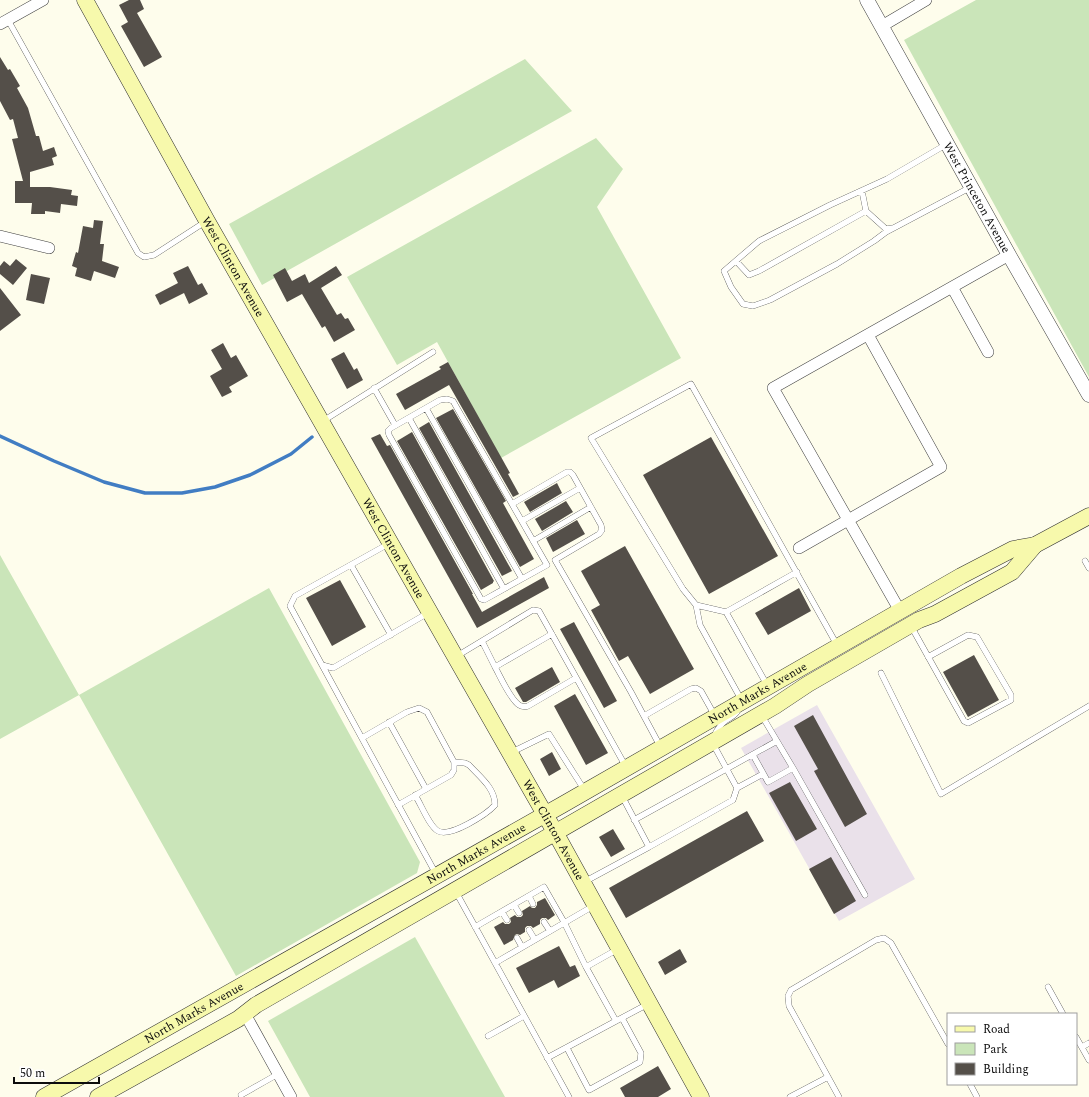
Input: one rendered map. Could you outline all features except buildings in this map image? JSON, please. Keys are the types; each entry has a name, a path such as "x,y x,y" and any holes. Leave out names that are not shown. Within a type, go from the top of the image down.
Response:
{"main road":[{"name":"West Clinton Avenue","path":"84,0 207,221 555,832 650,1004 698,1095"},
{"name":"North Marks Avenue","path":"44,1097 545,815 961,576 1013,549 1035,545 1089,516"},
{"name":"North Marks Avenue","path":"108,1095 238,1019 256,1005 712,742 808,684 914,623 935,614 1012,572 1035,545"},
{"path":"914,623 936,604 959,588 961,576"}],"street":[{"path":"4,22 43,0"},
{"name":"West Princeton Avenue","path":"867,0 1009,255 1084,381 1089,395"},
{"path":"882,26 926,0"},
{"path":"0,236 49,248"},
{"path":"900,611 772,388 1009,255"},
{"path":"952,288 988,352"},
{"path":"799,548 941,467 868,335"},
{"path":"245,1014 291,1097"}],"lane":[{"path":"4,22 138,253 144,257 154,255 207,221"},
{"path":"947,144 887,179 830,205 759,241 724,271 731,287 743,304 754,306 770,300 837,264 894,228 971,187"},
{"path":"862,191 866,210 886,228 894,228"},
{"path":"736,261 749,275 759,271 866,210"},
{"path":"321,422 433,352"},
{"path":"737,788 712,742 716,731 724,722 737,714 742,702 700,625 696,605 683,589 591,438 691,384 838,647"},
{"path":"374,388 395,426"},
{"path":"512,504 567,472 570,472 601,525 602,530 599,534 547,565 486,600 481,599 388,431 440,400 447,399 453,401 533,541 547,565"},
{"path":"426,408 522,579"},
{"path":"409,418 504,589"},
{"path":"522,521 580,488"},
{"path":"533,541 591,507"},
{"path":"390,543 296,596 290,606 437,876"},
{"path":"555,560 661,748"},
{"path":"1085,561 1089,568"},
{"path":"351,565 391,635"},
{"path":"696,605 726,612 797,572"},
{"path":"455,657 533,610 539,611 626,768"},
{"path":"322,665 333,668 430,612"},
{"path":"726,612 768,687"},
{"path":"914,623 928,657 964,721 968,723 1011,700 1011,696 977,637 968,635 928,657"},
{"path":"495,666 552,634"},
{"path":"482,641 495,666 520,706 528,706 576,678"},
{"path":"881,673 941,794 1089,706"},
{"path":"644,716 691,689 696,688 701,691 716,717"},
{"path":"362,738 407,712 419,708 427,712 454,762 454,770 450,775 398,805"},
{"path":"760,714 793,768 865,895"},
{"path":"389,722 426,789"},
{"path":"510,753 549,734 551,735 585,792"},
{"path":"634,820 727,770 777,741"},
{"path":"753,755 768,782 793,768"},
{"path":"415,795 433,827 439,832 447,833 457,830 489,811 495,805 495,798 492,790 465,762 454,762"},
{"path":"582,882 649,847 733,800 737,788 763,774"},
{"path":"621,794 649,847"},
{"path":"475,927 544,887 616,1021"},
{"path":"455,890 569,1097"},
{"path":"529,896 533,904"},
{"path":"514,904 519,913"},
{"path":"495,963 595,905"},
{"path":"502,912 507,920"},
{"path":"544,922 550,931"},
{"path":"529,930 535,940"},
{"path":"516,938 522,947"},
{"path":"839,1097 789,1006 788,996 791,990 876,940 884,938 891,943 947,1042"},
{"path":"586,967 619,948"},
{"path":"1048,987 1062,1013"},
{"path":"547,1058 650,1004"},
{"path":"488,1036 524,1016"},
{"path":"567,1048 589,1090 634,1066 640,1062 641,1052 622,1018"},
{"path":"1077,1039 1089,1060"},
{"path":"1082,1047 1089,1043"},
{"path":"241,1095 278,1074"},
{"path":"790,1097 828,1076"},
{"path":"971,1085 977,1097"}],"shaded area":[{"path":"817,705 915,879 839,921 741,748"}],"green space":[{"path":"976,0 1089,0 1089,377 904,40"},
{"path":"525,59 572,111 262,285 229,224"},
{"path":"596,138 623,169 597,207 681,358 501,458 437,342 397,365 347,277"},
{"path":"0,555 79,695 0,739"},
{"path":"269,588 420,862 417,873 236,976 79,695"},
{"path":"415,937 505,1097 310,1097 268,1021"}],"waterway":[{"path":"0,436 104,482 145,493 182,493 215,487 250,475 291,454 312,437"}]}
